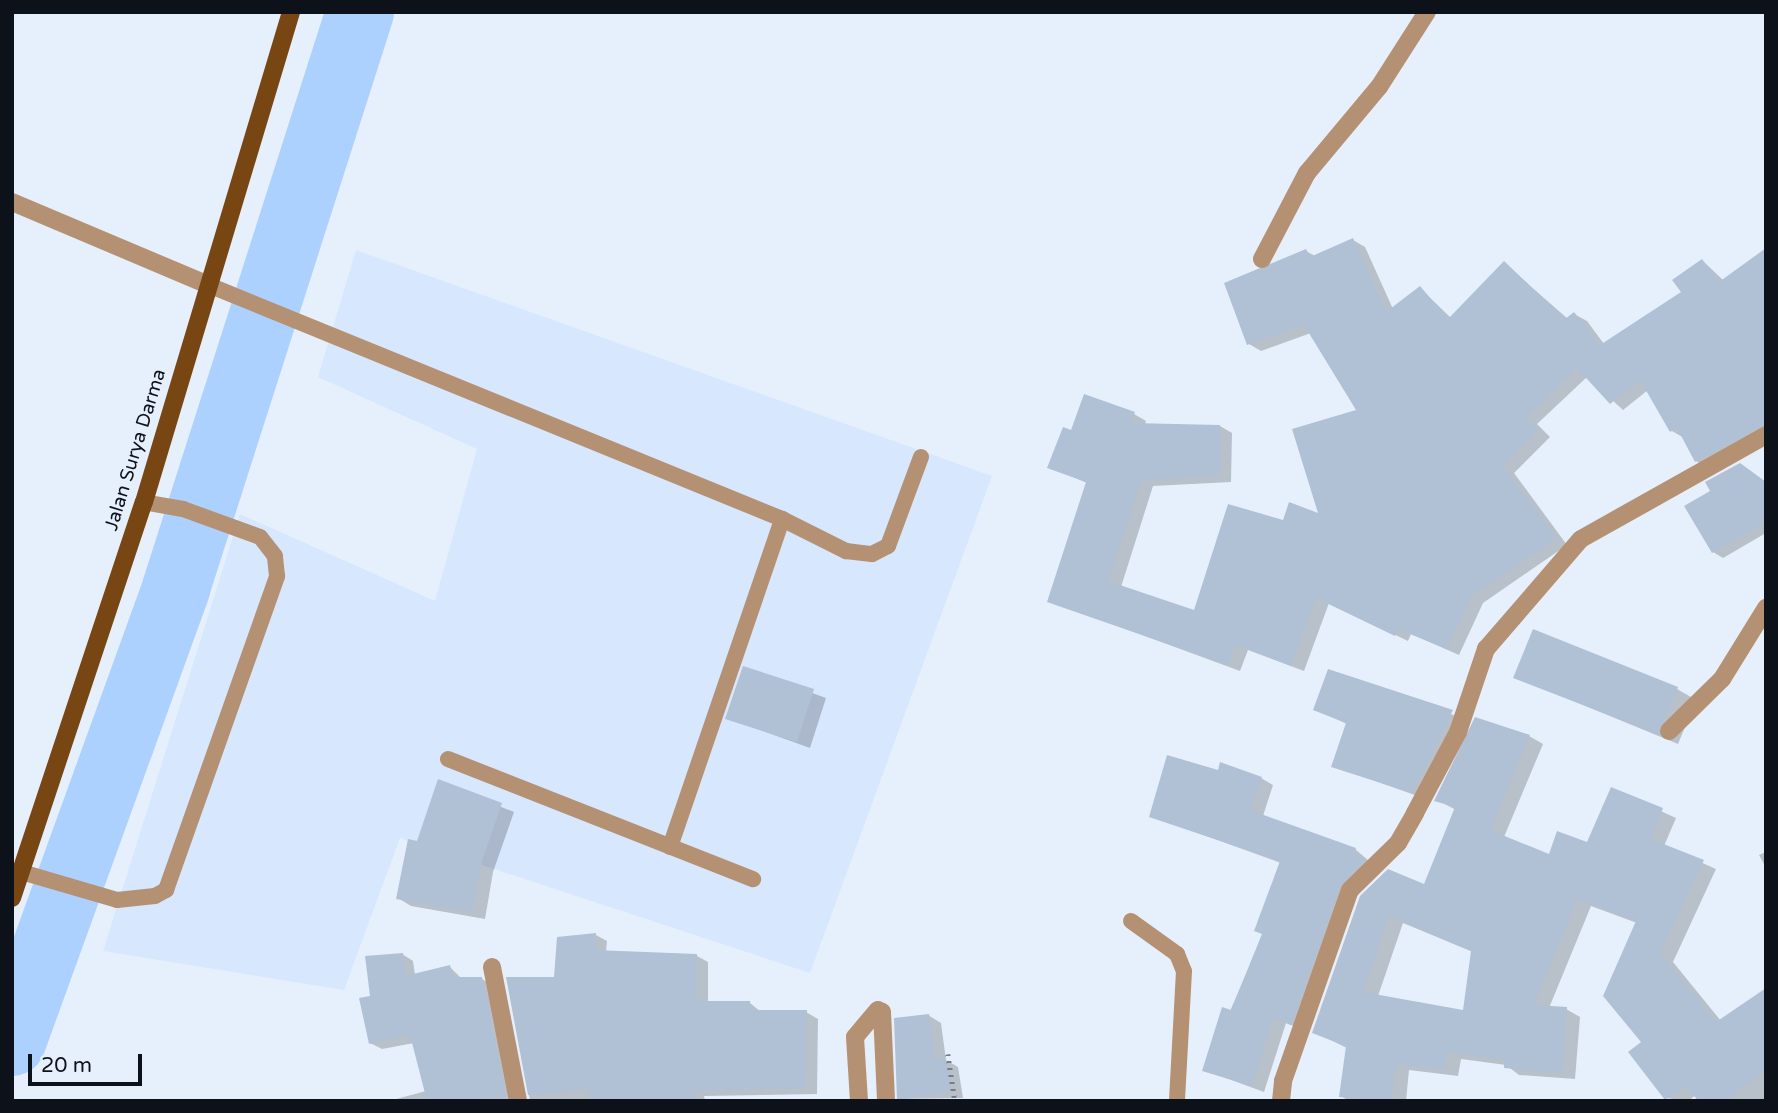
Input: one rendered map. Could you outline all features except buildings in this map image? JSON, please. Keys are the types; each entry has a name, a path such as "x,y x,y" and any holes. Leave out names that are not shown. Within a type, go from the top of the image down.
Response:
{"main road":[{"name":"Jalan Surya Darma","path":"12,897 144,502 212,287 291,12"}],"street":[{"path":"1262,259 1307,173 1379,87 1418,32 1427,12"},
{"path":"12,202 212,287"},
{"path":"1281,1101 1283,1081 1350,890 1398,843 1415,813 1458,732 1486,649 1581,539 1765,436"},
{"path":"1669,731 1722,679 1766,608"},
{"path":"492,967 518,1101"},
{"path":"859,1101 855,1037 878,1010 882,1012 882,1068 886,1101"}],"lane":[{"path":"212,287 782,519 846,551 872,554 888,546 921,457"},
{"path":"19,871 117,900 155,896 166,890 277,576 275,556 260,537 183,509 144,502"},
{"path":"670,847 782,519"},
{"path":"448,759 753,878"},
{"path":"1131,921 1177,954 1184,971 1183,1051 1177,1101"}],"path":[{"path":"948,1054 955,1101"}],"shaded area":[{"path":"356,250 992,476 810,973 400,838 344,990 103,951 240,514 435,601 477,449 318,377"}],"waterway":[{"path":"12,1042 176,588 360,12"}]}
